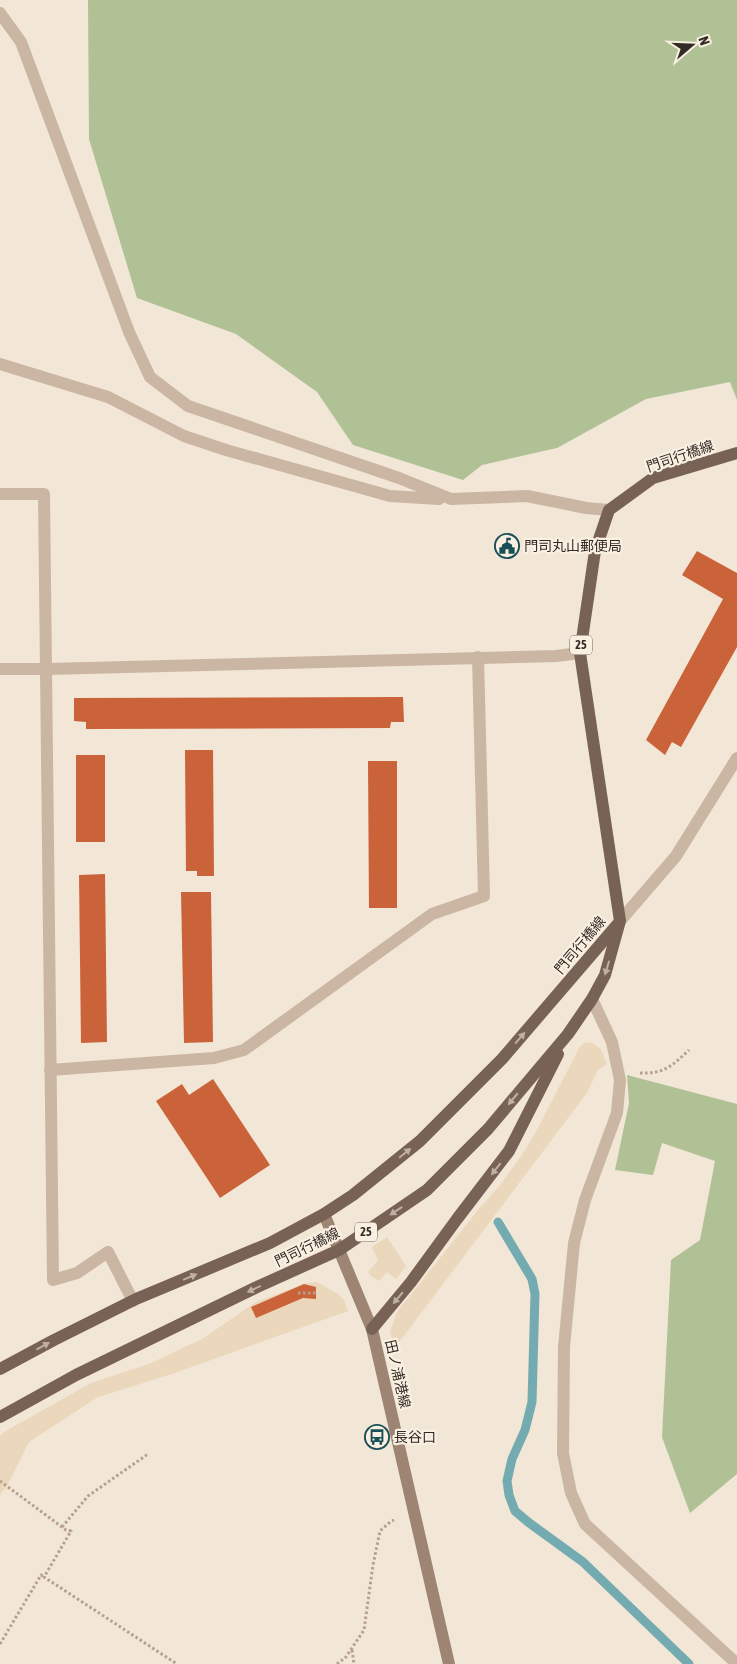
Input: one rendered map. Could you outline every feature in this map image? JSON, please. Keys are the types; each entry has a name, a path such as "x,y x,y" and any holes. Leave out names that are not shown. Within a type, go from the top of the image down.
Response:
{"main road":[{"name":"門司行橋線","path":"0,1417 76,1375 257,1287 339,1250 427,1190 488,1129 568,1034 592,999 605,975 620,921 580,653 595,551 609,510 653,478 737,452"},
{"name":"門司行橋線","path":"0,1369 133,1301 270,1243 324,1214 352,1195 420,1141 502,1059 620,921"},
{"path":"372,1329 411,1282 509,1151 568,1034"},
{"name":"田ノ浦港線","path":"324,1214 372,1329 449,1664"}],"street":[{"path":"0,13 20,42 129,332 150,377 188,406 399,478 451,500"},
{"path":"0,364 108,397 184,436 226,450 390,496 451,500 527,496 586,508 609,510"},
{"path":"0,494 44,494 53,1280 76,1273 108,1252 133,1301"},
{"path":"0,669 47,670 556,656 580,653"},
{"path":"50,1070 214,1058 244,1050 432,914 484,896 478,657"},
{"path":"620,921 676,856 737,758"},
{"path":"592,999 612,1042 620,1080 617,1113 585,1200 574,1243 564,1347 562,1453 571,1493 585,1524 737,1664"}],"path":[{"path":"618,1071 652,1074 666,1070 689,1050"},
{"path":"292,1295 299,1292 317,1293"},
{"path":"62,1526 88,1496 148,1454"},
{"path":"0,1481 71,1532 44,1577"},
{"path":"337,1664 346,1657 364,1630 373,1565 380,1532 390,1522 397,1519"},
{"path":"0,1644 41,1575 177,1664"},
{"path":"351,1649 354,1664"}],"green space":[{"path":"88,0 737,0 737,400 730,382 646,399 557,448 482,465 463,480 353,445 317,392 236,334 137,298 89,139"},
{"path":"627,1075 737,1104 737,1474 690,1513 662,1437 671,1260 700,1240 715,1161 662,1143 653,1175 615,1170 629,1103"}],"shaded area":[{"path":"585,1042 592,1043 601,1049 607,1064 598,1070 587,1093 394,1349 390,1331 397,1312 500,1185 524,1152 579,1048"},
{"path":"387,1237 406,1266 396,1279 387,1272 379,1281 368,1272 378,1260 372,1247"},
{"path":"317,1282 338,1294 344,1300 348,1311 169,1375 98,1397 29,1442 7,1486 0,1495 0,1436 4,1432 91,1383 149,1364 202,1339 256,1302 306,1283"}],"building":[{"path":"697,551 737,573 737,647 681,747 672,742 665,755 646,740 723,599 682,575"},
{"path":"403,697 404,722 391,722 390,728 86,729 86,722 74,721 74,698"},
{"path":"185,750 213,750 214,876 197,876 197,871 186,871"},
{"path":"76,755 105,755 105,842 76,842"},
{"path":"368,761 397,761 397,908 369,908"},
{"path":"105,874 107,1042 81,1043 79,875"},
{"path":"181,892 211,892 213,1042 184,1043"},
{"path":"213,1079 270,1165 220,1198 156,1101 182,1084 189,1095"},
{"path":"304,1284 316,1287 316,1299 303,1298 256,1318 251,1307"}],"waterway":[{"path":"498,1222 532,1279 535,1294 532,1402 525,1430 512,1459 507,1481 509,1495 515,1511 583,1562 689,1664"}],"place":[{"name":"門司丸山郵便局","path":"507,546"},
{"name":"長谷口","path":"377,1437"}]}
